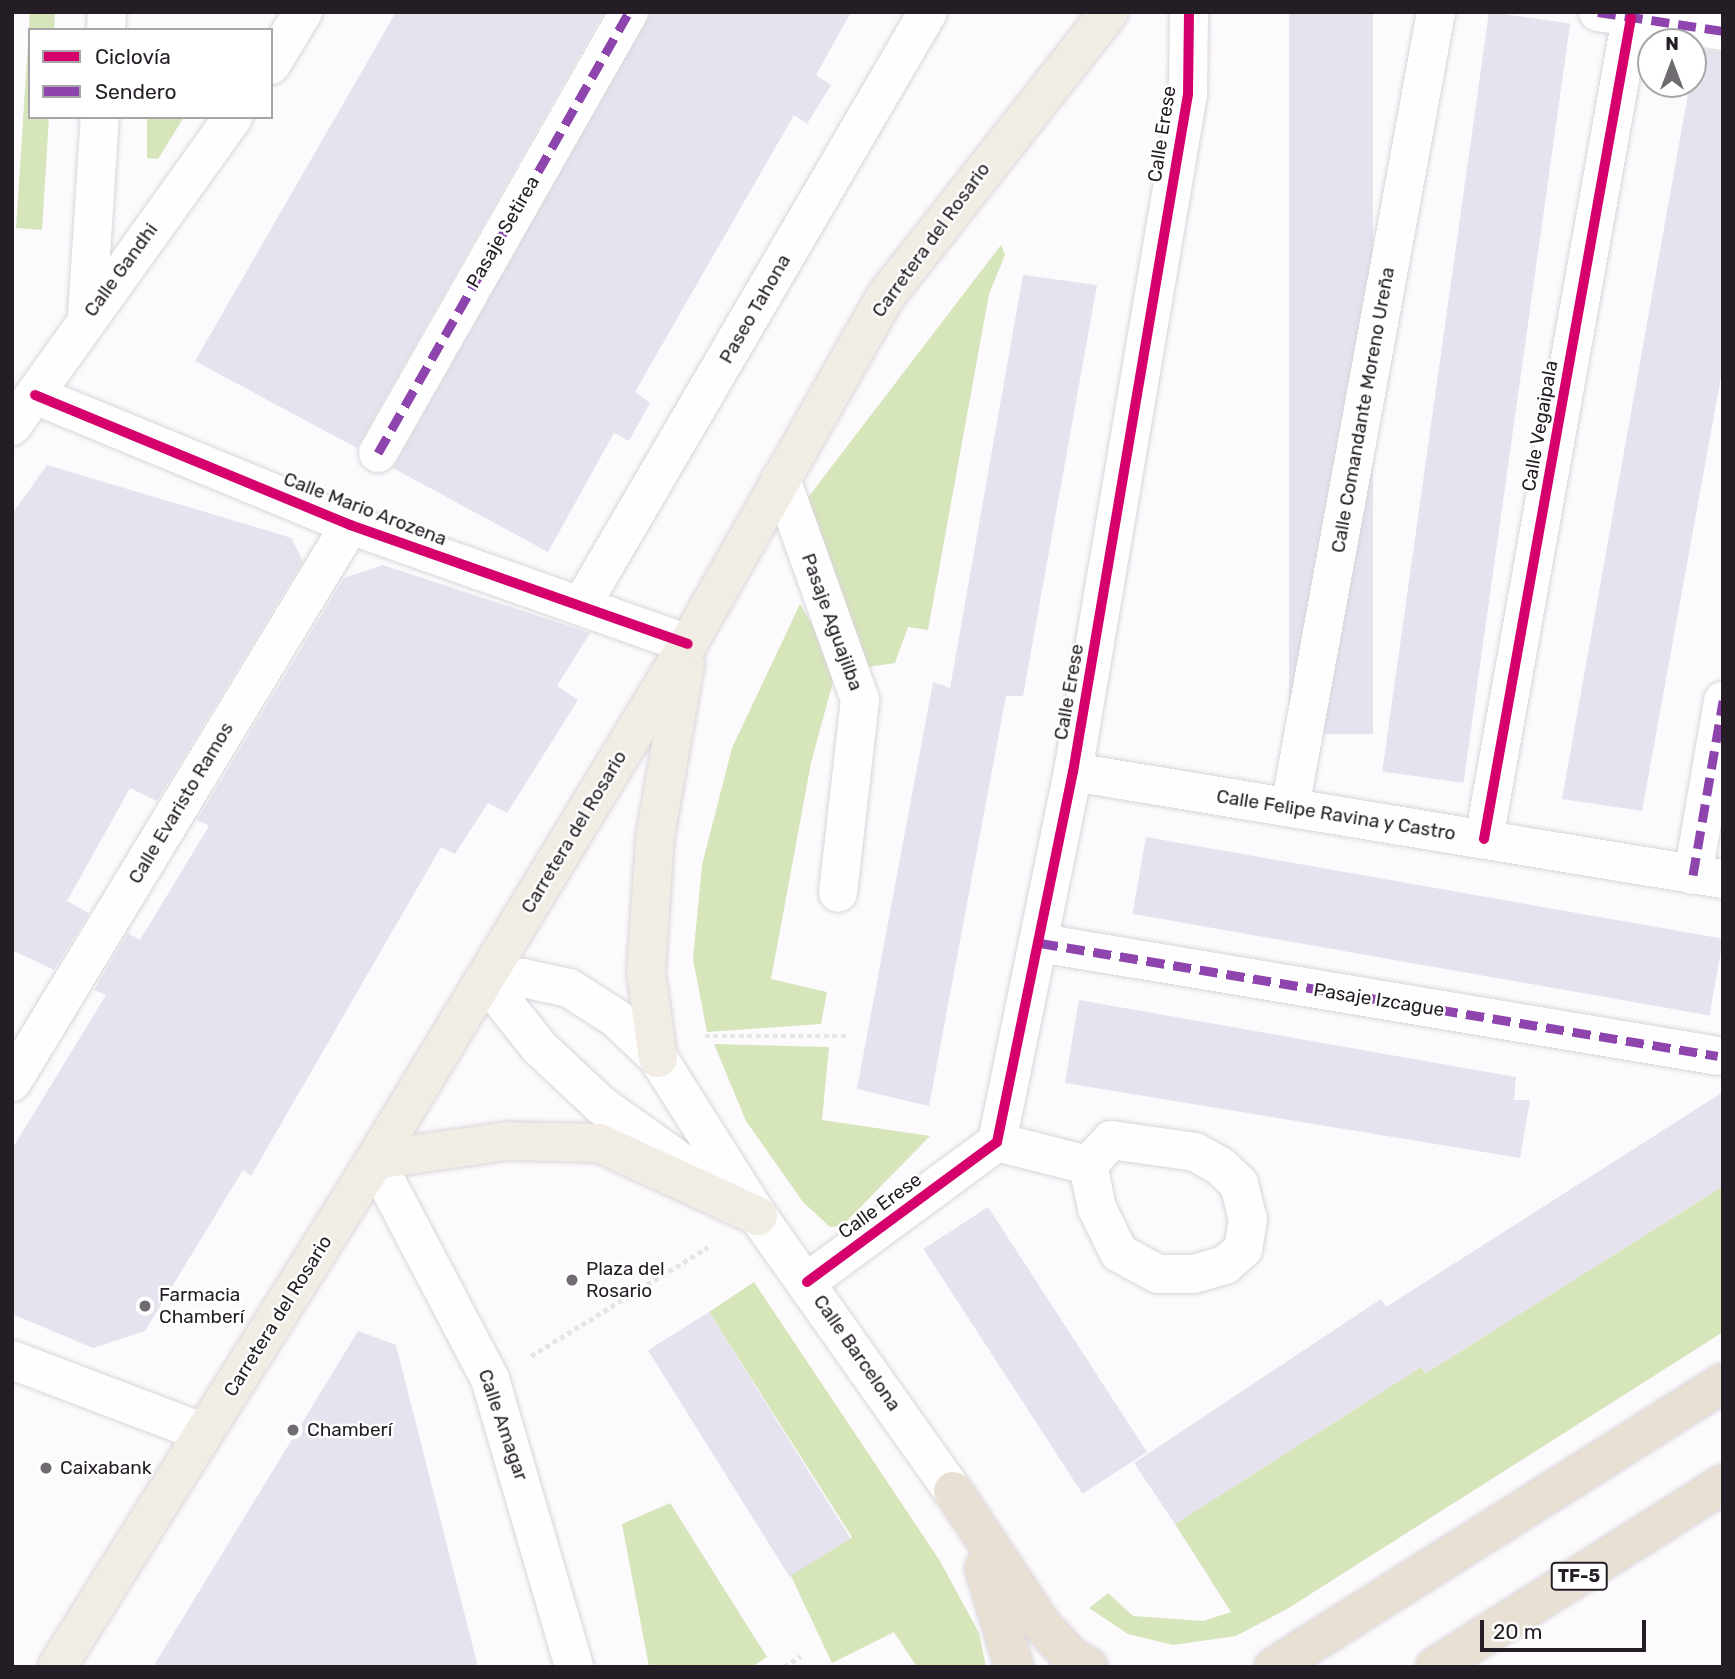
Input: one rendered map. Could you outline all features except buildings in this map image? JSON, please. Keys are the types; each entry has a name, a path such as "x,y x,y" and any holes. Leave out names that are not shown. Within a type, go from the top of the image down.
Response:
{"highway":[{"path":"1274,1667 1723,1382"},
{"name":"TF-5","path":"1434,1667 1723,1484"},
{"path":"953,1491 1003,1619 1014,1667"},
{"path":"953,1491 1041,1624 1072,1657 1088,1667"}],"main road":[{"name":"Carretera del Rosario","path":"57,1667 376,1160 688,644 885,297 1094,21"},
{"path":"657,1047 646,973 655,838 688,644"},
{"path":"376,1160 507,1141 599,1143 758,1216"}],"street":[{"path":"273,62 303,12"},
{"name":"Pasaje Setirea","path":"378,453 629,12"},
{"name":"Paseo Tahona","path":"581,606 928,12"},
{"name":"Calle Erese","path":"807,1282 997,1142 1073,772 1188,94 1189,12"},
{"name":"Calle Comandante Moreno Ureña","path":"1290,807 1436,12"},
{"path":"1615,15 1723,32"},
{"name":"Calle Vegaipala","path":"1484,839 1615,15"},
{"path":"87,316 100,119"},
{"name":"Calle Gandhi","path":"12,426 87,316 232,119"},
{"name":"Calle Mario Arozena","path":"35,395 350,525 688,644"},
{"name":"Pasaje Aguajilba","path":"781,478 860,700 838,894"},
{"name":"Calle Evaristo Ramos","path":"12,1082 350,525"},
{"path":"1708,877 1723,701"},
{"name":"Calle Felipe Ravina y Castro","path":"1073,772 1708,877"},
{"name":"Pasaje Izcague","path":"1040,943 1718,1056"},
{"path":"485,979 523,978 569,988 657,1047 758,1216"},
{"path":"485,979 539,1048 602,1106 758,1216"},
{"path":"997,1142 1088,1165"},
{"name":"Calle Amagar","path":"376,1160 490,1378 574,1667"},
{"name":"Calle Barcelona","path":"758,1216 953,1491"},
{"path":"12,1360 204,1433"}],"path":[{"path":"657,1047 847,1035"},
{"path":"490,1378 758,1216"},
{"path":"784,1667 801,1656"}],"green space":[{"path":"30,12 55,12 54,28 29,28"},
{"path":"28,43 28,119 49,119 42,230 16,228"},
{"path":"147,119 183,119 158,159 147,158"},
{"path":"1001,245 1005,255 989,294 928,630 908,627 895,663 862,668 803,504"},
{"path":"800,604 837,667 811,763 771,979 827,992 821,1024 707,1032 693,959 702,865 732,748"},
{"path":"714,1044 829,1047 822,1120 930,1136 842,1226 830,1227 803,1202 746,1121"},
{"path":"1723,1186 1723,1332 1287,1609 1236,1636 1173,1645 1128,1634 1089,1608 1108,1593 1133,1616 1203,1621 1231,1612 1175,1524 1421,1367 1426,1373"},
{"path":"754,1282 940,1561 979,1633 986,1667 917,1667 894,1632 832,1663 790,1574 852,1537 709,1312"},
{"path":"670,1503 767,1657 752,1667 649,1667 622,1524"}],"marked path":[{"path":"378,453 629,12"},
{"path":"1598,12 1723,31"},
{"path":"1693,875 1723,701"},
{"path":"1040,943 1718,1056"}],"cycle path":[{"path":"807,1282 997,1142 1073,772 1188,94 1189,12"},
{"path":"1484,839 1631,18"},
{"path":"35,395 350,525 688,644"}],"place":[{"name":"Plaza del Rosario","path":"572,1280"},
{"name":"Farmacia Chamberí","path":"145,1306"},
{"name":"Chamberí","path":"293,1430"},
{"name":"Caixabank","path":"46,1468"}]}
